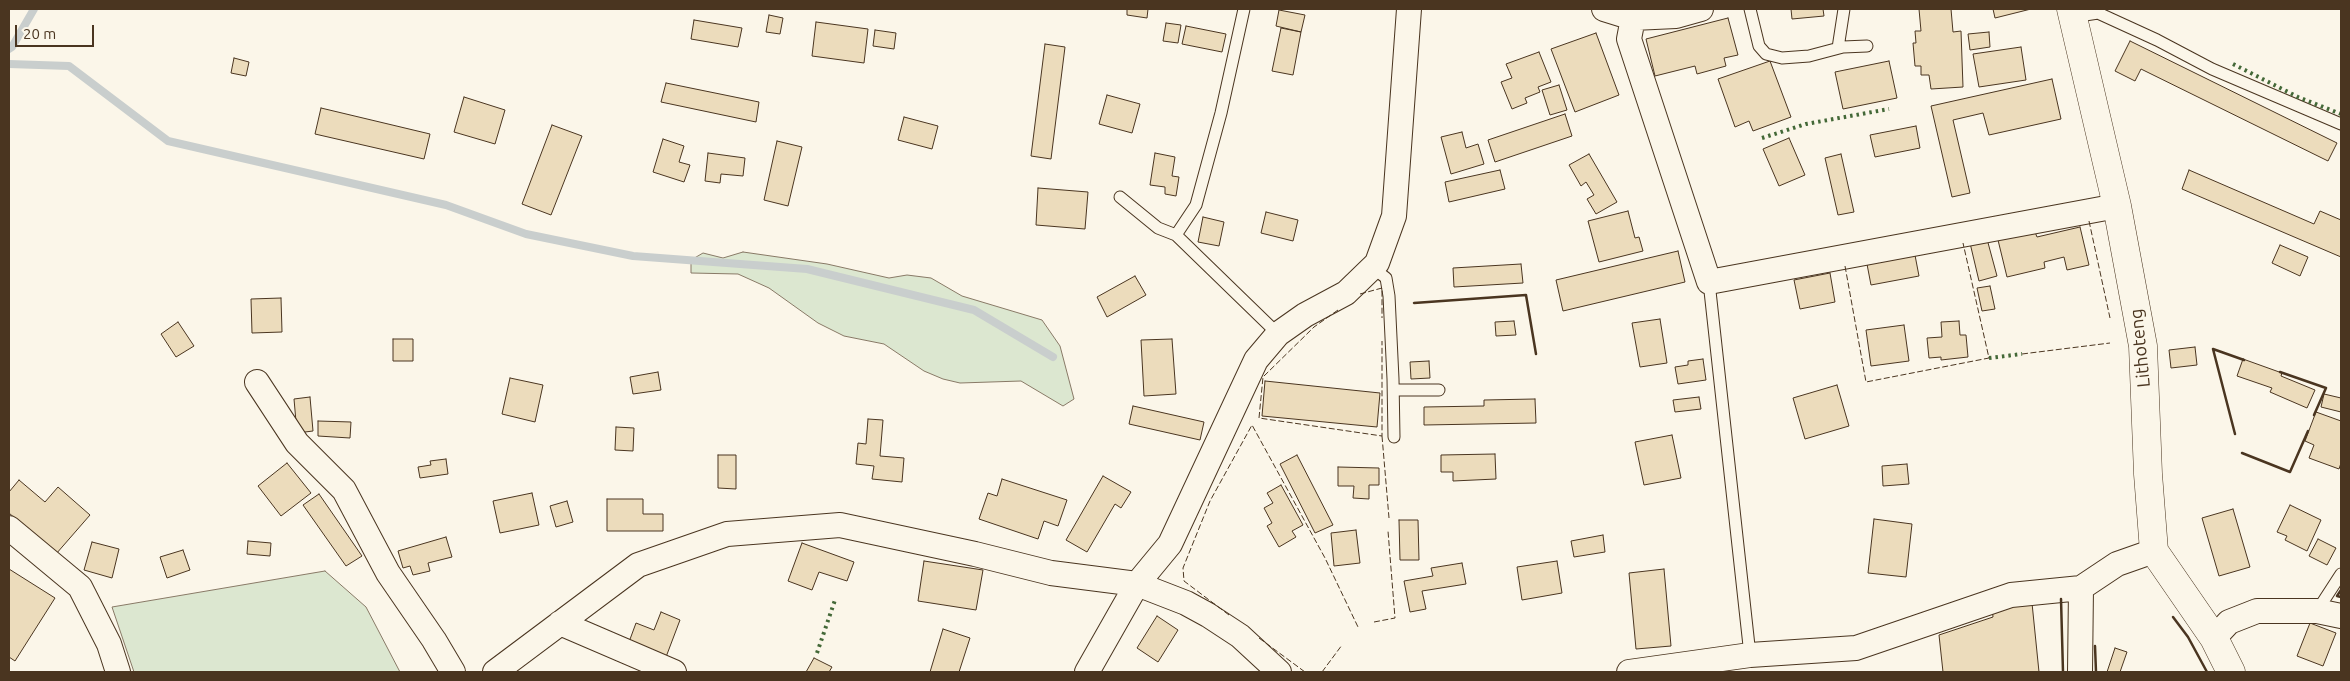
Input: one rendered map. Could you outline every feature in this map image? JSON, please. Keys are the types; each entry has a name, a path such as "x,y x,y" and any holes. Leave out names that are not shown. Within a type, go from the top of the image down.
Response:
{"main road":[{"name":"Lithoteng","path":"2071,13 2118,206 2143,346 2148,474 2154,551"},
{"path":"2154,551 2214,638 2231,672"}],"street":[{"path":"1087,672 1137,584 1170,544 1256,360 1278,334 1304,315 1346,293 1378,263 1394,216 1409,9"},
{"path":"1604,9 1633,18 1676,16 1701,9"},
{"path":"1633,18 1629,39 1708,282 2118,206"},
{"path":"257,382 297,443 344,490 388,573 434,640 453,672"},
{"path":"495,672 638,565 727,534 840,525 976,554 1051,573 1137,584 1186,603 1208,615 1240,636 1279,672"},
{"path":"9,528 80,587 109,644 118,672"},
{"path":"1629,672 1656,670 1750,655 1856,648 2011,595 2081,588 2117,564 2154,551"},
{"path":"2080,672 2081,588"},
{"path":"2214,638 2229,622 2257,611 2317,611 2341,616"},
{"path":"560,623 674,672"}],"lane":[{"path":"1176,235 1196,205 1222,113 1244,9"},
{"path":"1750,9 1759,46 1766,54 1782,58 1809,56 1838,48 1867,46"},
{"path":"1838,48 1844,9"},
{"path":"2071,13 2098,13 2157,40 2212,69 2341,124"},
{"path":"1120,197 1158,228 1176,235 1278,334"},
{"path":"1373,268 1386,278 1394,390 1394,437"},
{"path":"1708,282 1750,655"},
{"path":"1394,390 1439,390"},
{"path":"2317,611 2341,574"}],"green space":[{"path":"743,252 827,264 889,278 907,275 931,278 962,296 1042,320 1060,346 1074,399 1063,406 1021,381 960,383 943,379 924,371 884,344 844,336 818,323 769,288 738,274 691,273 691,260 703,253 723,258"},
{"path":"325,571 366,607 400,672 134,672 112,607"}],"building":[{"path":"1127,9 1148,9 1147,18 1127,15"},
{"path":"1791,9 1823,9 1824,16 1792,19"},
{"path":"1919,9 1951,9 1953,32 1961,31 1963,87 1931,89 1929,75 1921,75 1921,66 1915,66 1913,43 1916,43 1915,31 1921,31"},
{"path":"1993,9 2031,9 1995,18"},
{"path":"1279,10 1305,15 1301,32 1276,26"},
{"path":"769,15 783,18 780,34 766,32"},
{"path":"1728,18 1738,55 1724,58 1726,66 1697,74 1695,66 1655,76 1646,39"},
{"path":"694,20 742,28 738,47 691,39"},
{"path":"816,22 868,29 864,63 812,56"},
{"path":"1166,23 1181,25 1178,43 1163,41"},
{"path":"1186,26 1226,34 1222,52 1182,44"},
{"path":"1281,28 1301,32 1293,75 1272,71"},
{"path":"875,30 896,33 894,49 873,46"},
{"path":"1989,32 1990,47 1970,50 1968,34"},
{"path":"1596,33 1619,95 1575,112 1551,49"},
{"path":"2130,41 2337,143 2328,161 2141,69 2135,81 2115,71"},
{"path":"1045,44 1065,47 1051,159 1031,156"},
{"path":"2021,47 2026,80 1979,87 1973,54"},
{"path":"1539,52 1551,82 1538,87 1540,92 1525,98 1527,103 1512,109 1501,82 1512,78 1506,64"},
{"path":"234,58 249,62 246,76 231,73"},
{"path":"1770,61 1791,117 1753,131 1749,121 1735,127 1718,79"},
{"path":"1889,61 1897,98 1843,109 1835,72"},
{"path":"2052,79 2061,119 1989,135 1983,113 1953,120 1970,193 1952,197 1931,106"},
{"path":"666,83 759,102 756,122 661,102"},
{"path":"1559,85 1567,110 1550,115 1542,90"},
{"path":"1107,95 1140,104 1132,133 1099,124"},
{"path":"464,97 505,110 495,144 454,132"},
{"path":"321,108 430,134 424,159 315,134"},
{"path":"1565,114 1572,136 1495,162 1488,140"},
{"path":"904,117 938,126 932,149 898,140"},
{"path":"552,125 582,136 551,215 522,204"},
{"path":"1916,126 1920,148 1875,157 1870,135"},
{"path":"1462,132 1466,148 1478,144 1484,164 1451,174 1441,137"},
{"path":"1789,138 1805,175 1779,186 1763,149"},
{"path":"663,139 684,146 679,162 690,165 684,182 653,172"},
{"path":"777,141 802,147 788,206 764,200"},
{"path":"708,153 745,158 743,176 721,174 720,183 705,181"},
{"path":"1155,153 1175,157 1172,176 1179,177 1176,196 1165,194 1165,187 1150,185"},
{"path":"1589,154 1617,202 1596,214 1587,199 1594,195 1586,182 1581,186 1569,165"},
{"path":"1841,154 1854,212 1838,215 1825,158"},
{"path":"1500,170 1505,189 1449,202 1445,182"},
{"path":"2189,170 2314,224 2320,211 2341,220 2341,257 2182,189"},
{"path":"1038,188 1088,192 1085,229 1036,225"},
{"path":"1628,211 1635,238 1639,237 1643,251 1599,262 1588,221"},
{"path":"1266,212 1298,220 1293,241 1261,233"},
{"path":"1203,217 1224,222 1219,246 1198,242"},
{"path":"2080,227 2089,265 2067,270 2064,257 2044,262 2045,268 2007,277 1998,240 2035,232 2037,237"},
{"path":"1987,239 1997,276 1979,281 1970,243"},
{"path":"2280,245 2308,257 2300,276 2272,263"},
{"path":"1914,250 1919,276 1871,285 1866,259"},
{"path":"1678,251 1685,282 1563,311 1556,280"},
{"path":"1521,264 1523,283 1454,287 1453,268"},
{"path":"1830,273 1835,302 1800,309 1794,280"},
{"path":"1135,276 1146,295 1107,317 1097,297"},
{"path":"1990,286 1995,309 1982,311 1977,288"},
{"path":"281,298 282,332 252,333 251,299"},
{"path":"1660,319 1667,363 1640,367 1632,323"},
{"path":"1514,321 1516,335 1496,336 1495,322"},
{"path":"1959,321 1960,335 1966,335 1968,357 1941,360 1941,357 1929,358 1927,338 1942,337 1941,322"},
{"path":"178,322 194,346 176,357 161,334"},
{"path":"1904,325 1909,361 1871,366 1866,330"},
{"path":"393,339 413,339 413,361 393,361"},
{"path":"1172,339 1176,394 1144,396 1141,340"},
{"path":"2195,347 2197,365 2171,368 2169,350"},
{"path":"1703,359 1706,380 1678,384 1675,367 1688,365 1688,361"},
{"path":"2243,359 2282,373 2281,376 2315,390 2307,408 2270,392 2272,388 2237,376"},
{"path":"1429,361 1430,378 1411,379 1410,362"},
{"path":"658,372 661,390 633,394 630,377"},
{"path":"510,378 543,385 535,422 502,414"},
{"path":"1265,381 1380,393 1377,427 1262,416"},
{"path":"1837,385 1849,426 1805,439 1793,398"},
{"path":"2324,394 2341,398 2341,412 2321,407"},
{"path":"310,397 313,431 297,433 294,399"},
{"path":"1699,397 1701,409 1675,412 1673,400"},
{"path":"1535,399 1536,423 1424,425 1424,407 1484,406 1484,400"},
{"path":"1133,406 1204,422 1200,440 1129,424"},
{"path":"2316,412 2341,421 2341,463 2339,469 2309,458 2314,445 2305,441"},
{"path":"868,419 883,420 880,456 904,458 902,482 872,479 874,466 856,464 858,443 866,444"},
{"path":"318,421 351,422 350,438 318,436"},
{"path":"616,427 634,428 633,451 615,450"},
{"path":"1672,435 1681,478 1644,485 1635,442"},
{"path":"1495,454 1496,479 1453,481 1453,472 1441,472 1441,455"},
{"path":"718,455 736,455 736,489 718,488"},
{"path":"1297,455 1333,525 1315,533 1280,464"},
{"path":"446,459 448,474 420,478 418,467 431,465 430,461"},
{"path":"287,463 311,493 281,516 258,486"},
{"path":"1907,464 1909,484 1883,486 1882,466"},
{"path":"1338,467 1379,468 1379,485 1369,485 1369,499 1353,498 1354,486 1338,486"},
{"path":"1103,476 1131,492 1121,508 1115,504 1087,552 1066,540"},
{"path":"1002,479 1067,500 1058,526 1044,521 1038,539 979,519 988,493 997,496"},
{"path":"19,480 45,502 58,487 90,515 56,554 9,513 9,492"},
{"path":"1281,485 1303,525 1292,531 1296,537 1279,547 1267,526 1272,523 1264,508 1273,503 1267,493"},
{"path":"532,493 539,525 500,533 493,501"},
{"path":"319,494 362,556 346,566 303,505"},
{"path":"607,499 643,499 643,514 663,514 663,531 607,531"},
{"path":"567,501 573,522 556,527 550,506"},
{"path":"2290,505 2321,520 2307,551 2285,540 2287,536 2277,532"},
{"path":"2233,509 2250,567 2219,576 2202,518"},
{"path":"1874,519 1912,524 1906,577 1868,573"},
{"path":"1399,520 1418,520 1419,560 1400,560"},
{"path":"1356,530 1360,563 1334,566 1331,533"},
{"path":"1603,535 1605,552 1574,557 1571,541"},
{"path":"446,537 452,557 428,563 430,571 413,575 410,566 403,568 398,551"},
{"path":"2318,539 2336,548 2327,565 2309,556"},
{"path":"248,541 271,543 270,556 247,554"},
{"path":"92,542 119,549 112,578 84,570"},
{"path":"802,543 854,562 847,581 819,572 812,590 788,581"},
{"path":"183,550 190,570 167,578 160,557"},
{"path":"924,561 983,570 976,610 918,601"},
{"path":"1557,561 1562,593 1522,600 1517,567"},
{"path":"1462,563 1466,584 1422,591 1426,609 1410,612 1404,581 1433,576 1431,568"},
{"path":"9,569 55,598 15,661 9,657"},
{"path":"1664,569 1671,646 1636,649 1629,573"},
{"path":"2032,603 2039,672 1943,672 1939,635 1993,617 1992,607"},
{"path":"661,612 680,620 666,657 629,642 636,623 654,630"},
{"path":"1157,616 1178,630 1158,662 1137,648"},
{"path":"2310,623 2336,633 2323,666 2297,656"},
{"path":"943,629 970,638 959,672 930,672"},
{"path":"2115,648 2127,652 2120,672 2107,672"},
{"path":"814,658 832,667 829,672 806,672"}],"waterway":[{"path":"9,49 34,9"},
{"path":"9,64 69,66 168,141 446,205 526,234 633,256 807,269 974,310 1053,357"}],"hedge":[{"path":"2233,64 2298,97 2341,114"},
{"path":"1762,138 1806,124 1889,109"},
{"path":"1989,358 2022,354"},
{"path":"817,653 835,600"}],"fence":[{"path":"2089,221 2110,318"},
{"path":"1845,266 1866,382 1989,358 1963,243"},
{"path":"1360,294 1382,288 1382,318"},
{"path":"1338,310 1314,327 1263,377 1259,418 1382,436 1382,341"},
{"path":"2022,354 2110,343"},
{"path":"1229,615 1184,581 1183,568 1210,501 1252,425 1325,558 1358,627"},
{"path":"1382,436 1389,518"},
{"path":"1374,622 1395,618 1388,531"},
{"path":"1259,638 1305,672"},
{"path":"1322,672 1342,645"}],"wall":[{"path":"1414,303 1526,295 1536,354"},
{"path":"2235,434 2213,349 2244,360"},
{"path":"2280,372 2326,388 2314,415"},
{"path":"2242,453 2290,472 2308,431"},
{"path":"2341,590 2337,596 2341,597"},
{"path":"2061,599 2063,672"},
{"path":"2173,617 2188,637 2207,672"},
{"path":"2095,646 2096,672"}]}
